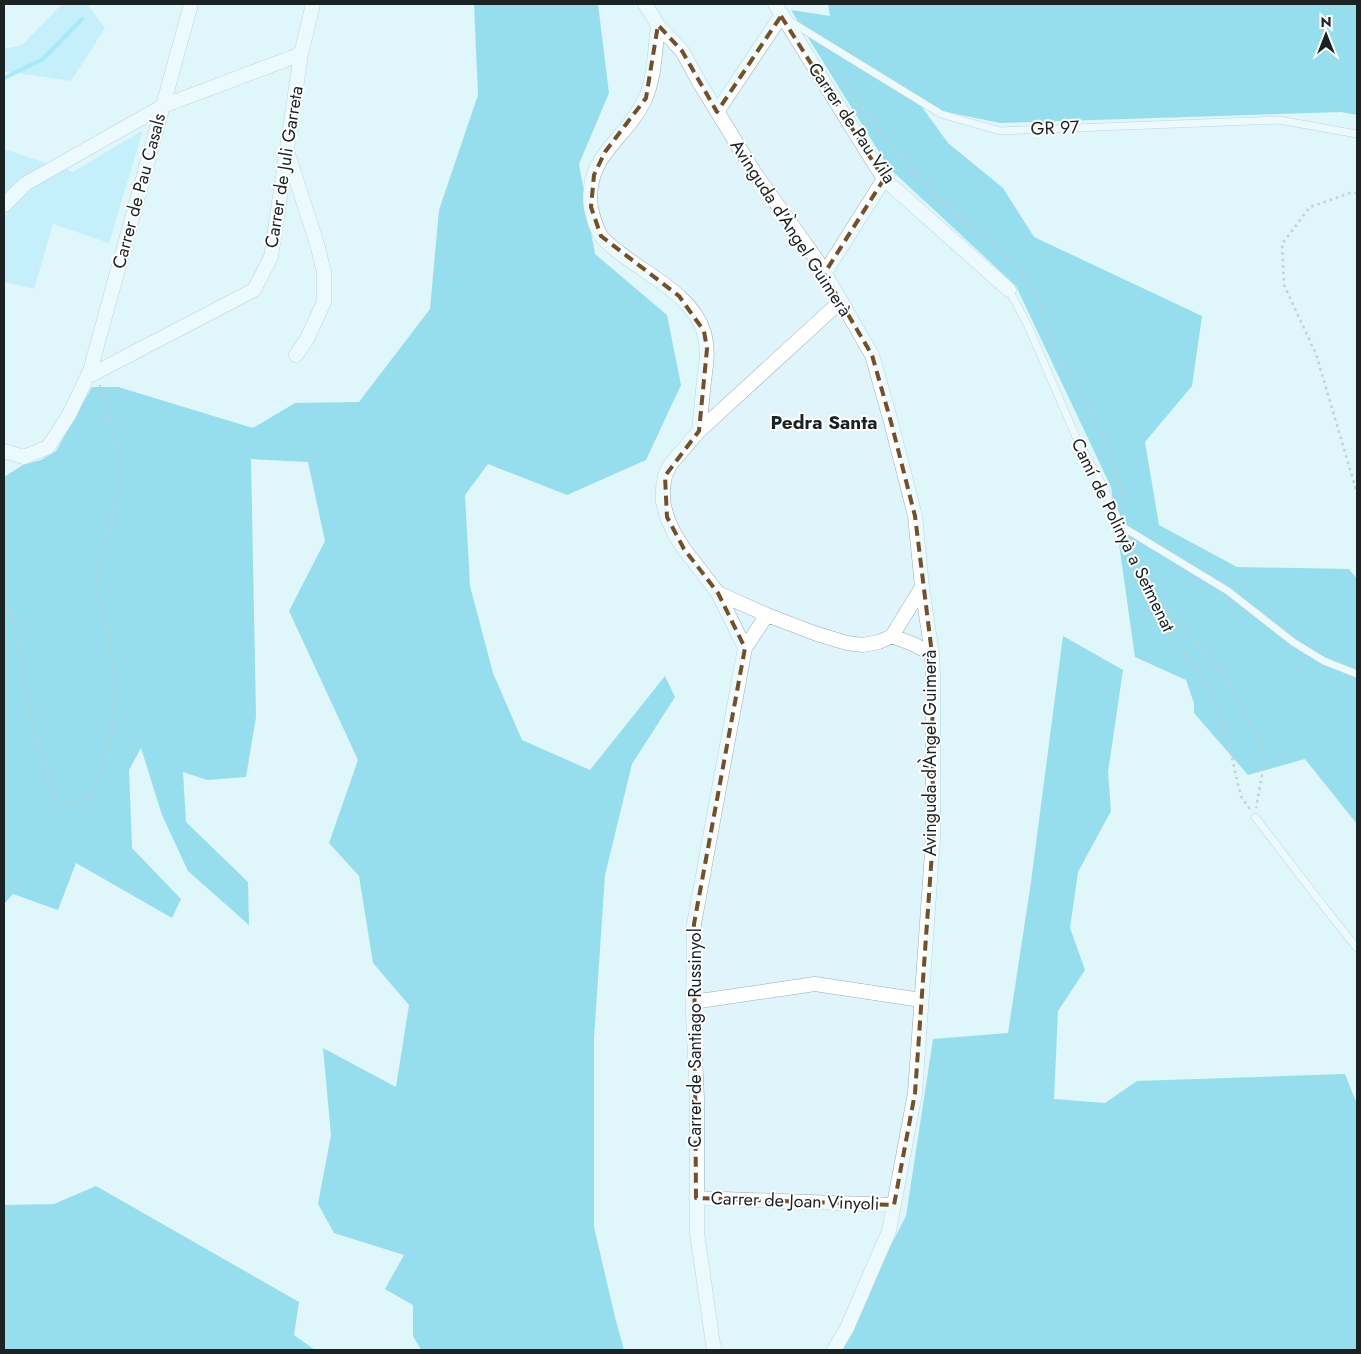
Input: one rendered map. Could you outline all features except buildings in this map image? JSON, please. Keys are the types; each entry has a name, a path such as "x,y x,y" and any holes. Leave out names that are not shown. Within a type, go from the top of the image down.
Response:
{"street":[{"name":"Carrer de Pau Casals","path":"4,451 24,457 48,447 92,374 90,371 191,4"},
{"name":"Carrer de Juli Garreta","path":"92,374 254,290 270,257 301,54 314,4"},
{"name":"Avinguda d'Àngel Guimerà","path":"645,4 658,25 682,51 716,112 756,175 817,260 872,355 915,516 933,675 933,838 915,1093 889,1231 847,1328 834,1350"},
{"path":"716,112 778,10"},
{"name":"Carrer de Pau Vila","path":"778,10 884,179 1010,290"},
{"path":"658,25 651,79 646,98 637,114 605,152 599,162 591,191 591,207 601,236 613,248 679,296 694,313 704,331 707,349 699,431"},
{"path":"4,206 25,184 163,106 301,54"},
{"path":"286,151 317,244 324,272 324,302 307,339 296,355"},
{"path":"824,274 884,179"},
{"path":"745,648 718,593 674,533 663,502 665,476 670,465 699,431 840,301"},
{"path":"718,593 767,615 817,634 855,645 871,644 886,640 892,636 922,587"},
{"name":"Carrer de Santiago Russinyol","path":"715,1350 697,1233 697,1098 693,1002 694,924 745,648 767,615"},
{"path":"892,636 932,654"},
{"path":"693,1002 815,984 921,1000"},
{"name":"Carrer de Joan Vinyoli","path":"696,1198 894,1204"}],"lane":[{"name":"GR 97","path":"778,10 941,114 1000,131 1279,120 1357,134"},
{"name":"Camí de Polinyà a Setmenat","path":"1010,290 1028,326 1076,436 1110,500 1121,526"},
{"path":"1121,526 1228,591 1293,642 1324,661 1357,674"},
{"path":"1255,817 1357,948"}],"path":[{"path":"1357,193 1350,193 1310,207 1282,244 1284,285 1316,354 1357,493"},
{"path":"4,596 9,606 18,642 40,754 55,797 61,802 69,804 82,802 90,795 98,782 111,733 116,670 98,593 97,579 101,551 120,496 122,458 102,394 92,374"},
{"name":"Camí de Polinyà a Setmenat","path":"1121,526 1143,570 1166,630 1188,658 1212,694 1225,727 1242,798 1255,817"},
{"path":"1153,596 1168,608 1181,626 1217,666 1256,731 1263,752 1264,764 1255,817"}],"highlighted area":[{"path":"781,16 884,179 824,274 872,355 915,516 932,654 933,838 915,1093 894,1205 696,1198 694,924 745,648 718,593 684,549 667,517 665,476 699,431 707,349 704,331 679,296 601,236 591,207 594,175 605,152 646,98 658,25 682,51 717,112"}],"shaded area":[{"path":"62,4 87,4 105,28 71,81 4,71 4,49 22,45"},
{"path":"474,4 598,4 609,93 579,164 595,254 667,315 681,385 646,460 567,495 488,464 465,495 470,586 493,673 522,740 590,770 665,676 675,697 632,764 605,875 594,1038 594,1227 624,1350 421,1350 413,1336 413,1305 385,1289 404,1255 334,1233 318,1204 331,1135 323,1048 396,1087 409,1005 373,963 359,876 329,843 358,760 289,611 325,541 308,462 251,459 256,717 246,777 207,780 183,772 186,822 248,882 249,925 188,871 162,815 141,748 129,770 132,848 181,899 172,918 76,863 58,910 13,894 4,904 4,477 23,465 41,460 56,451 92,387 118,387 253,428 295,403 359,402 430,309 439,210 478,95"},
{"path":"828,4 1357,4 1357,115 1341,112 1000,123 922,107 948,143 1003,188 1034,237 1202,316 1192,386 1145,442 1159,525 1237,567 1349,569 1357,579 1357,824 1305,759 1248,775 1194,713 1194,703 1186,680 1135,657 1111,487 1016,286 889,168 791,10 830,16"},
{"path":"143,130 109,243 53,224 34,289 4,282 4,149 73,172"},
{"path":"1063,636 1123,670 1108,772 1111,811 1078,872 1070,928 1085,970 1058,1011 1054,1099 1105,1103 1137,1081 1345,1074 1357,1104 1357,1350 837,1350 906,1216 933,1039 1008,1033 1031,882"},
{"path":"96,1186 299,1302 294,1335 315,1350 4,1350 4,1205 54,1204"}],"waterway":[{"path":"4,78 43,59 82,19"}],"district":[{"name":"Pedra Santa","path":"824,422"}]}
